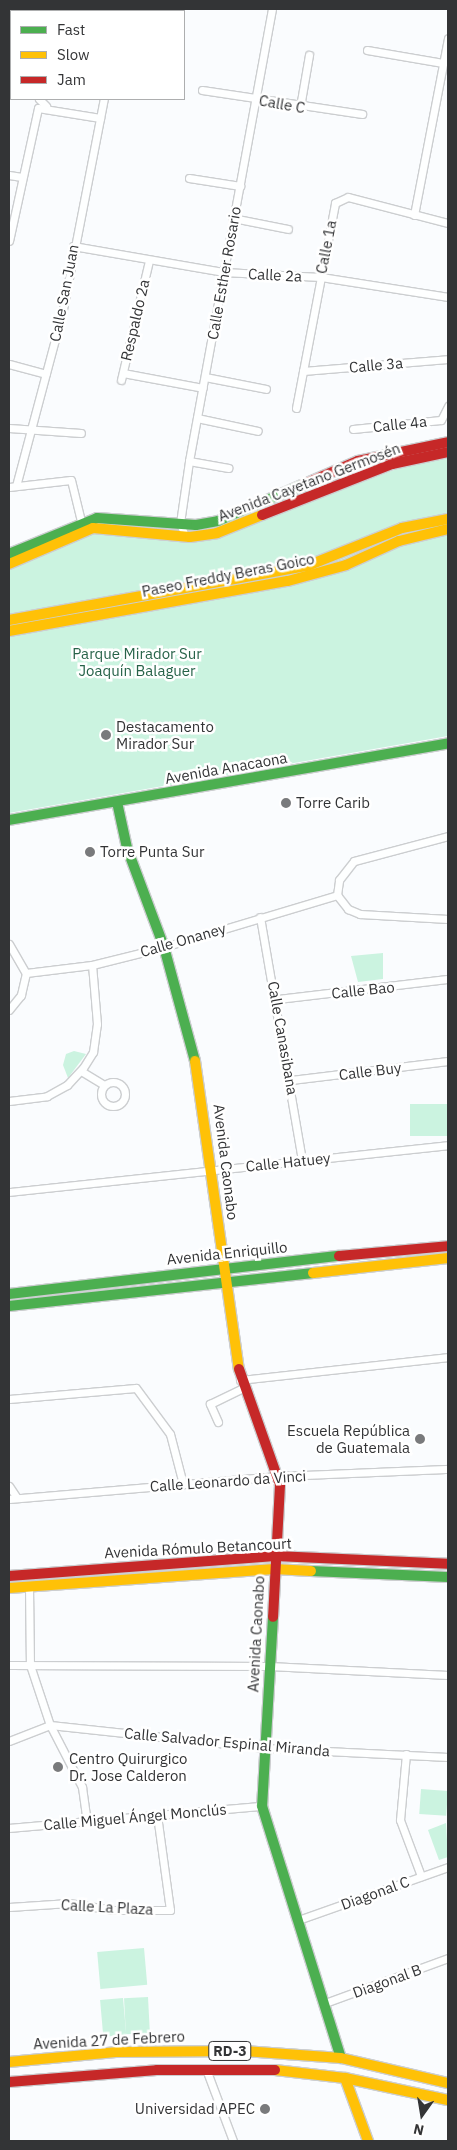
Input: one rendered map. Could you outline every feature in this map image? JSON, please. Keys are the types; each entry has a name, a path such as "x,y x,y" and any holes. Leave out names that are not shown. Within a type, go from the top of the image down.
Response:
{"main road":[{"name":"Avenida Cayetano Germosén","path":"9,554 81,521 97,518 180,523 218,521 358,461 408,447 448,442"},
{"name":"Avenida Cayetano Germosén","path":"9,564 93,528 185,536 242,526 392,464 448,452"},
{"name":"Paseo Freddy Beras Goico","path":"9,620 307,566 402,528 448,519"},
{"name":"Paseo Freddy Beras Goico","path":"9,631 288,581 346,565 399,541 448,529"},
{"name":"Avenida Anacaona","path":"9,820 448,743"},
{"name":"Avenida Caonabo","path":"118,802 127,848 164,947 194,1052 212,1171 225,1283 241,1384 278,1476 262,1806 301,1919 341,2058"},
{"name":"Avenida Enriquillo","path":"9,1294 224,1267 448,1246"},
{"path":"364,1255 366,1267"},
{"name":"Avenida Enriquillo","path":"9,1306 448,1258"},
{"name":"Avenida Rómulo Betancourt","path":"9,1576 275,1556 448,1564"},
{"name":"Avenida Rómulo Betancourt","path":"9,1588 274,1569 448,1577"},
{"name":"Avenida 27 de Febrero","path":"9,2062 176,2050 341,2058 448,2083"},
{"name":"RD-3","path":"9,2082 206,2068 345,2078 448,2100"},
{"path":"345,2078 368,2141"}],"street":[{"name":"Calle Esther Rosario","path":"185,536 180,523 189,461 233,218 257,100 272,9"},
{"path":"414,215 448,38"},
{"path":"367,50 443,63"},
{"path":"300,107 309,55"},
{"name":"Calle C","path":"202,90 300,107 362,114"},
{"path":"39,100 46,106 100,118"},
{"name":"Calle San Juan","path":"13,486 46,374 104,100"},
{"path":"9,241 35,113 46,106"},
{"path":"9,175 22,177"},
{"path":"189,178 240,186"},
{"name":"Calle 1a","path":"296,408 321,277 339,198 448,223"},
{"path":"233,218 288,229"},
{"name":"Calle 2a","path":"73,246 149,261 223,272 321,277 448,297"},
{"name":"Respaldo 2a","path":"149,261 122,376 203,388"},
{"name":"Calle 3a","path":"303,371 448,359"},
{"path":"9,364 46,374"},
{"path":"205,378 266,389"},
{"name":"Calle 4a","path":"353,430 446,418 448,406"},
{"path":"197,418 258,431"},
{"path":"9,428 30,431 82,433"},
{"path":"189,461 228,468"},
{"path":"13,486 71,480 81,521"},
{"path":"448,836 354,860 339,880 337,895 348,909 360,914 448,919"},
{"name":"Calle Onaney","path":"26,972 92,965 164,947 337,895"},
{"name":"Calle Canasibana","path":"260,917 277,999 302,1160"},
{"path":"9,944 23,964 26,972 21,995 9,1010"},
{"path":"9,1101 47,1096 81,1071 93,1052 97,1024 92,965"},
{"name":"Calle Bao","path":"277,999 448,979"},
{"name":"Calle Buy","path":"291,1080 448,1061"},
{"path":"81,1071 104,1085"},
{"name":"Calle Hatuey","path":"9,1192 448,1145"},
{"path":"218,1422 210,1404 241,1384 448,1357"},
{"path":"9,1399 136,1388 170,1434 183,1484"},
{"name":"Calle Leonardo da Vinci","path":"9,1499 278,1476 448,1469"},
{"path":"9,1486 17,1498"},
{"path":"350,1573 351,1560"},
{"path":"138,1565 140,1578"},
{"path":"28,1586 30,1665 50,1726 82,1787 87,1821"},
{"path":"9,1665 269,1666 448,1675"},
{"name":"Calle Salvador Espinal Miranda","path":"9,1741 50,1726 265,1748 448,1757"},
{"path":"406,1754 400,1820 421,1876"},
{"name":"Calle Miguel Ángel Monclús","path":"9,1828 262,1806"},
{"name":"Calle La Plaza","path":"9,1907 69,1903 113,1910 170,1910 157,1815"},
{"name":"Diagonal C","path":"301,1919 448,1867"},
{"name":"Diagonal B","path":"325,2003 448,1958"},
{"path":"206,2068 233,2141"}],"green space":[{"name":"Parque Mirador Sur Joaquín Balaguer","path":"448,457 448,736 9,813 9,568 93,532 221,536 394,470"},
{"path":"383,953 383,979 358,982 351,956"},
{"path":"74,1051 86,1054 68,1078 63,1065 66,1054"},
{"path":"410,1104 448,1104 448,1136 410,1136"},
{"path":"421,1789 448,1791 446,1816 419,1814"},
{"path":"446,1823 448,1857 439,1860 428,1830"},
{"path":"144,1948 147,1985 100,1989 97,1952"},
{"path":"148,1997 150,2033 126,2034 124,1998"},
{"path":"123,1998 126,2035 103,2037 100,2000"}],"traffic: fast":[{"path":"9,554 97,518 196,525 218,521 302,485"},
{"path":"9,820 448,743"},
{"path":"117,802 127,848 164,947 195,1061"},
{"path":"9,1294 339,1256"},
{"path":"9,1306 313,1273"},
{"path":"311,1571 448,1577"},
{"path":"273,1617 262,1806 341,2058"}],"traffic: slow":[{"path":"9,564 93,528 190,537 217,533 262,515"},
{"path":"9,620 307,566 402,528 448,519"},
{"path":"9,631 288,581 346,565 399,541 448,529"},
{"path":"195,1061 239,1369"},
{"path":"313,1273 448,1258"},
{"path":"9,1588 274,1569 311,1571"},
{"path":"9,2062 116,2052 244,2051 341,2058 448,2083"},
{"path":"275,2070 345,2078 448,2100"},
{"path":"345,2078 368,2141"}],"traffic: jam":[{"path":"302,485 358,461 448,442"},
{"path":"262,515 392,464 448,452"},
{"path":"339,1256 448,1246"},
{"path":"239,1369 280,1485 273,1617"},
{"path":"9,1576 275,1556 448,1564"},
{"path":"9,2082 157,2070 275,2070"}],"place":[{"name":"Destacamento Mirador Sur","path":"106,735"},
{"name":"Torre Carib","path":"286,803"},
{"name":"Torre Punta Sur","path":"90,852"},
{"name":"Escuela República de Guatemala","path":"420,1439"},
{"name":"Centro Quirurgico Dr. Jose Calderon","path":"58,1767"},
{"name":"Universidad APEC","path":"265,2109"}]}
